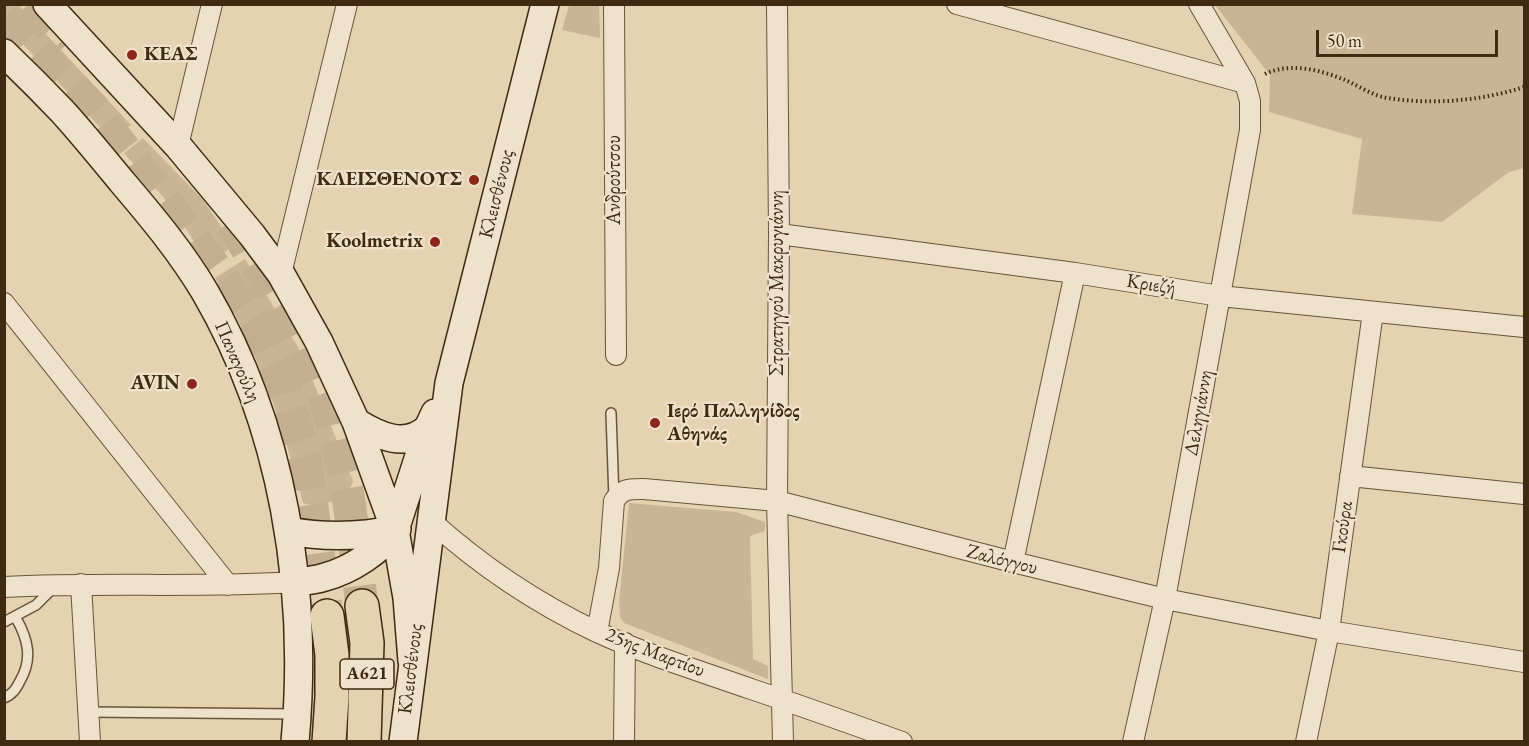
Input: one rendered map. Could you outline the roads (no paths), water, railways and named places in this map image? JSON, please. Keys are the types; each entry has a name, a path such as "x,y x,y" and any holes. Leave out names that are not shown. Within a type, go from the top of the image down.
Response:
{"highway":[{"name":"Α621","path":"362,606 367,643 364,741"},
{"name":"Α621","path":"327,616 332,655 332,697 328,741"}],"main road":[{"path":"47,4 178,146 252,235 281,274 319,342 356,422 395,530 407,598 412,661"},
{"name":"Κλεισθένους","path":"403,741 449,383 545,4"},
{"name":"Παναγούλη","path":"4,53 62,111 156,222 204,291 244,369 269,441 289,531 297,582 299,646 298,714 295,741"},
{"name":"Κλεισθένους","path":"395,530 428,428 449,383"},
{"path":"356,422 377,434 395,440 411,438 422,434 428,428"},
{"path":"289,531 314,536 340,537 374,534 430,521"},
{"path":"297,582 325,577 359,562 387,541 395,530"}],"street":[{"path":"178,146 212,4"},
{"path":"281,274 347,4"},
{"name":"Ανδρούτσου","path":"614,4 616,355"},
{"name":"Στρατηγού Μακρυγιάννη","path":"777,4 779,234 777,501 783,741"},
{"path":"957,4 1245,83"},
{"path":"1199,4 1245,83"},
{"name":"Δεληγιάννη","path":"1133,741 1165,599 1250,130 1250,101 1245,83"},
{"name":"Κριεζή","path":"779,234 1076,273 1220,296 1524,327"},
{"path":"1013,562 1076,273"},
{"path":"4,303 228,585"},
{"name":"Γκούρα","path":"1306,741 1329,631 1373,312"},
{"path":"1350,476 1524,494"},
{"name":"Ζαλόγγου","path":"615,501 620,493 630,489 777,501 1165,599 1329,631 1524,662"},
{"path":"597,632 609,568 615,501"},
{"name":"25ης Μαρτίου","path":"430,521 462,550 488,568 559,612 597,632 902,741"},
{"path":"4,587 81,584 228,585 297,582"},
{"path":"81,584 90,741"},
{"path":"624,741 625,643"}],"lane":[{"path":"611,413 615,501"},
{"path":"4,622 16,618 36,605 56,585"},
{"path":"4,698 12,694 25,674 29,656 22,629 16,618"},
{"path":"89,712 298,714"}],"tunnel":[{"path":"29,4 67,44"},
{"path":"4,17 92,107 204,252 256,326 284,386 305,457 327,616"},
{"path":"229,222 289,321 322,392 342,463 362,606"}],"place":[{"name":"ΚΕΑΣ","path":"132,55"},
{"name":"ΚΛΕΙΣΘΕΝΟΥΣ","path":"474,180"},
{"name":"Koolmetrix","path":"435,242"},
{"name":"AVIN","path":"192,384"},
{"name":"Ιερό Παλληνίδος Αθηνάς","path":"655,423"}]}
